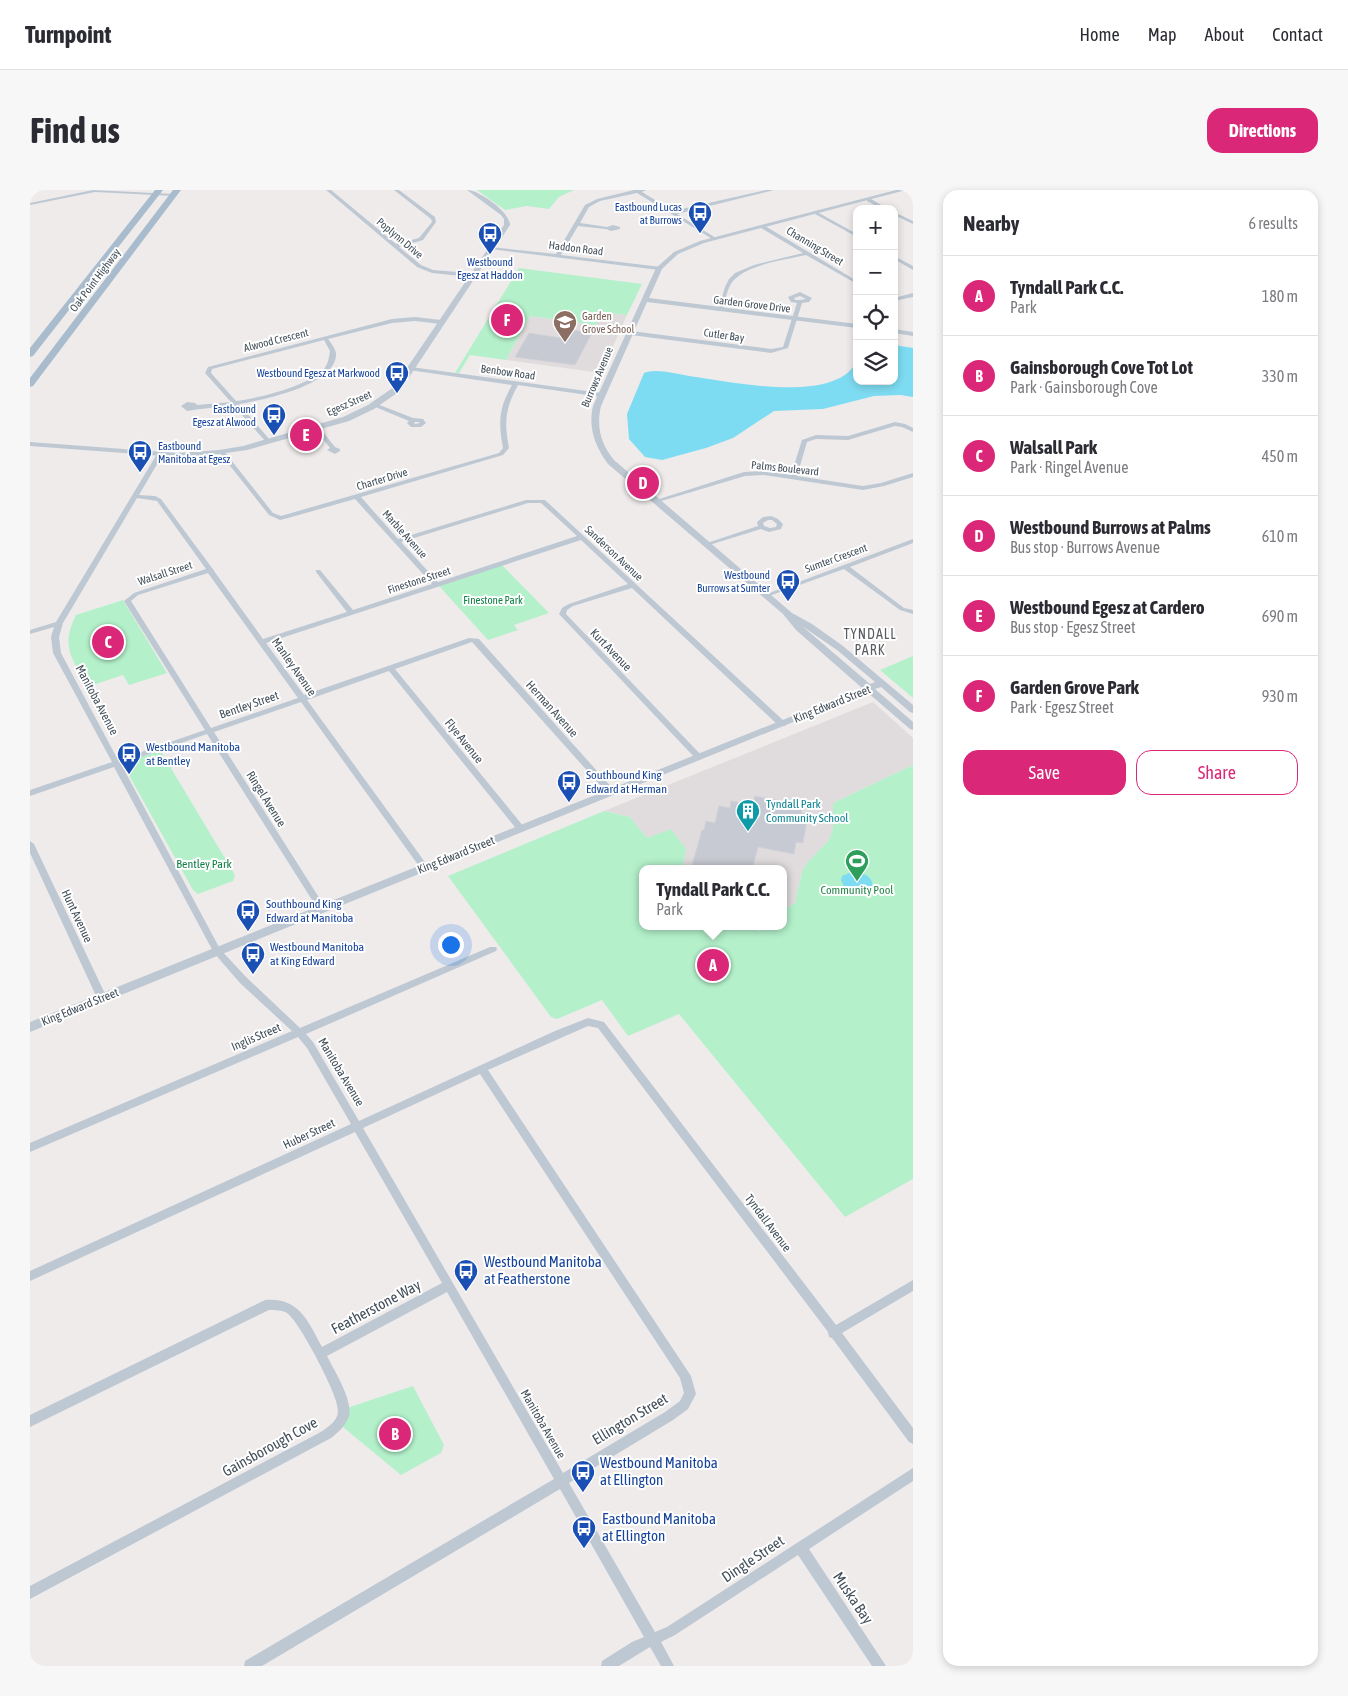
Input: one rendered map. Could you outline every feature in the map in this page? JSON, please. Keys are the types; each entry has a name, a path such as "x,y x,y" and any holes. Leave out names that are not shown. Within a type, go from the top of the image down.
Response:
{"main road":[{"name":"Oak Point Highway","path":"30,354 157,192"},
{"name":"Oak Point Highway","path":"30,384 175,192"},
{"path":"109,252 129,253"},
{"path":"68,305 89,306"}],"street":[{"name":"Poplynn Drive","path":"328,190 425,269 471,275"},
{"path":"395,246 421,239 434,222 433,218 396,190"},
{"name":"Egesz Street","path":"30,444 177,455 222,452 317,428 346,419 376,405 397,389 506,225 507,219 470,190"},
{"path":"558,256 585,208 590,204 644,190"},
{"path":"673,213 772,190"},
{"name":"Burrows Avenue","path":"904,190 714,239 682,250 671,256 659,268 602,395 594,414 594,422 597,440 602,451 611,462 767,595 786,612 799,628 913,727"},
{"path":"30,204 95,191 175,192"},
{"path":"637,191 714,239"},
{"name":"Burrows Avenue","path":"869,200 913,192"},
{"path":"869,200 878,205"},
{"path":"817,213 853,234"},
{"path":"898,215 913,224"},
{"path":"577,224 607,228"},
{"name":"Channing Street","path":"763,227 853,281"},
{"name":"Haddon Road","path":"490,248 659,268"},
{"path":"720,310 729,284 737,274 754,267 808,253"},
{"path":"898,259 913,268"},
{"path":"898,299 913,295"},
{"name":"Garden Grove Drive","path":"646,300 853,326"},
{"path":"794,319 800,302"},
{"name":"Alwood Crescent","path":"268,441 208,373 210,368 392,321 415,319 442,322"},
{"name":"Cutler Bay","path":"630,333 775,351 785,348 794,319"},
{"path":"898,332 913,334"},
{"path":"195,407 213,408 234,404 299,386 321,375 333,358 333,351 325,338"},
{"name":"Benbow Road","path":"411,368 602,395"},
{"name":"Charter Drive","path":"222,452 274,517 286,517 501,454 506,448 502,417 507,399 516,383"},
{"path":"376,405 412,420"},
{"path":"794,478 802,444 808,440 821,437 848,438 896,424 903,424 913,430"},
{"path":"317,428 333,448"},
{"name":"Manitoba Avenue","path":"160,454 59,623 55,638 57,653 217,951 243,980 299,1032 310,1045 447,1286 668,1666"},
{"name":"Palms Boulevard","path":"656,501 738,475 764,473 869,488 913,475"},
{"name":"Manley Avenue","path":"135,496 159,500 424,867"},
{"name":"Marble Avenue","path":"357,497 437,585"},
{"name":"Sanderson Avenue","path":"397,541 533,500 547,503 782,724"},
{"path":"707,544 761,527"},
{"name":"Finestone Street","path":"262,642 582,537"},
{"name":"Sumter Crescent","path":"767,595 913,541"},
{"path":"845,566 902,609 913,612"},
{"name":"Walsall Street","path":"127,600 136,594 211,570"},
{"path":"318,571 352,613"},
{"name":"Kurt Avenue","path":"633,585 571,605 564,609 562,614 699,757"},
{"name":"Ringel Avenue","path":"127,600 322,909"},
{"name":"Burrows Avenue","path":"786,612 807,624 913,710"},
{"path":"30,632 59,623"},
{"name":"Bentley Street","path":"30,793 472,640 476,641"},
{"name":"Herman Avenue","path":"476,641 611,792"},
{"name":"Flye Avenue","path":"390,668 521,829"},
{"name":"King Edward Street","path":"30,1027 882,683"},
{"name":"Hunt Avenue","path":"30,844 102,998"},
{"name":"Inglis Street","path":"30,1148 493,949"},
{"name":"Huber Street","path":"30,1276 588,1022 600,1025"},
{"name":"Tyndall Avenue","path":"600,1025 788,1269 913,1438"},
{"name":"Ellington Street","path":"250,1666 669,1416 684,1405 690,1394 685,1376 482,1069"},
{"path":"834,1333 913,1285"},
{"name":"Featherstone Way","path":"319,1354 447,1286"},
{"name":"Gainsborough Cove","path":"30,1421 265,1305 271,1304 289,1308 296,1313 319,1354 344,1409 342,1417 332,1430 30,1593"},
{"name":"Dingle Street","path":"607,1666 652,1639 671,1631 913,1474"},
{"name":"Muska Bay","path":"800,1547 880,1666"}],"shaded area":[{"name":"Garden Grove School","path":"602,312 627,315 601,373 506,360 530,316 596,325"},
{"path":"873,702 913,738 913,765 833,803 833,828 829,840 802,872 795,903 787,908 787,865 683,865 686,849 647,838 630,817 604,811"}],"green space":[{"path":"477,190 574,190 559,197 549,209 527,206 505,210"},
{"path":"519,268 642,284 627,315 602,312 596,325 530,316 506,360 470,355 459,373 455,373"},
{"name":"Finestone Park","path":"502,565 549,613 514,625 518,630 488,640 439,586"},
{"path":"123,600 167,673 129,685 123,675 87,687 70,652 68,644 71,626 76,615"},
{"path":"913,656 913,698 880,670"},
{"name":"Bentley Park","path":"157,752 162,753 235,875 233,881 198,894 193,890 125,768 129,761"},
{"path":"913,765 913,1179 845,1217 679,1014 628,1036 602,1000 557,1019 551,1017 448,876 604,811 630,817 647,838 671,829 686,849 683,865 639,865 639,930 787,930 787,908 795,903 802,872 807,863 829,840 833,828 833,803"},
{"path":"413,1386 444,1445 441,1453 401,1475 338,1423 344,1409"}],"water":[{"path":"898,346 913,348 913,397 901,395 874,396 823,409 774,411 733,438 706,448 662,460 645,457 629,439 627,414 644,373 663,371 729,382 780,387 806,387 828,383 846,374 853,365 853,385 898,385"},
{"name":"Community Pool","path":"854,871 869,877 872,883 871,891 858,894 844,887 841,880 842,876"}],"building":[{"name":"Garden Grove School","path":"566,329 592,333 575,365 515,357 529,333 561,338"},
{"name":"Tyndall Park Community School","path":"755,796 803,805 801,813 808,814 803,843 796,842 794,854 758,847 753,865 692,865 706,821 715,823 719,806 730,808 731,801 753,805"}],"place":[{"name":"Eastbound Lucas at Burrows","path":"700,234"},
{"name":"Westbound Egesz at Haddon","path":"490,255"},
{"name":"Garden Grove Park","path":"507,320"},
{"name":"Garden Grove School","path":"565,343"},
{"name":"Westbound Egesz at Markwood","path":"397,394"},
{"name":"Westbound Egesz at Cardero","path":"306,435"},
{"name":"Eastbound Egesz at Alwood","path":"274,436"},
{"name":"Eastbound Manitoba at Egesz","path":"140,473"},
{"name":"Westbound Burrows at Palms","path":"643,483"},
{"name":"Westbound Burrows at Sumter","path":"788,602"},
{"name":"Walsall Park","path":"108,642"},
{"name":"Westbound Manitoba at Bentley","path":"129,775"},
{"name":"Southbound King Edward at Herman","path":"569,803"},
{"name":"Tyndall Park Community School","path":"748,832"},
{"name":"Community Pool","path":"857,882"},
{"name":"Southbound King Edward at Manitoba","path":"248,932"},
{"name":"Tyndall Park C.C.","path":"713,965"},
{"name":"Westbound Manitoba at King Edward","path":"253,975"},
{"name":"Westbound Manitoba at Featherstone","path":"466,1292"},
{"name":"Gainsborough Cove Tot Lot","path":"395,1434"},
{"name":"Westbound Manitoba at Ellington","path":"583,1493"},
{"name":"Eastbound Manitoba at Ellington","path":"584,1549"}],"district":[{"name":"TYNDALL PARK","path":"870,642"}]}
